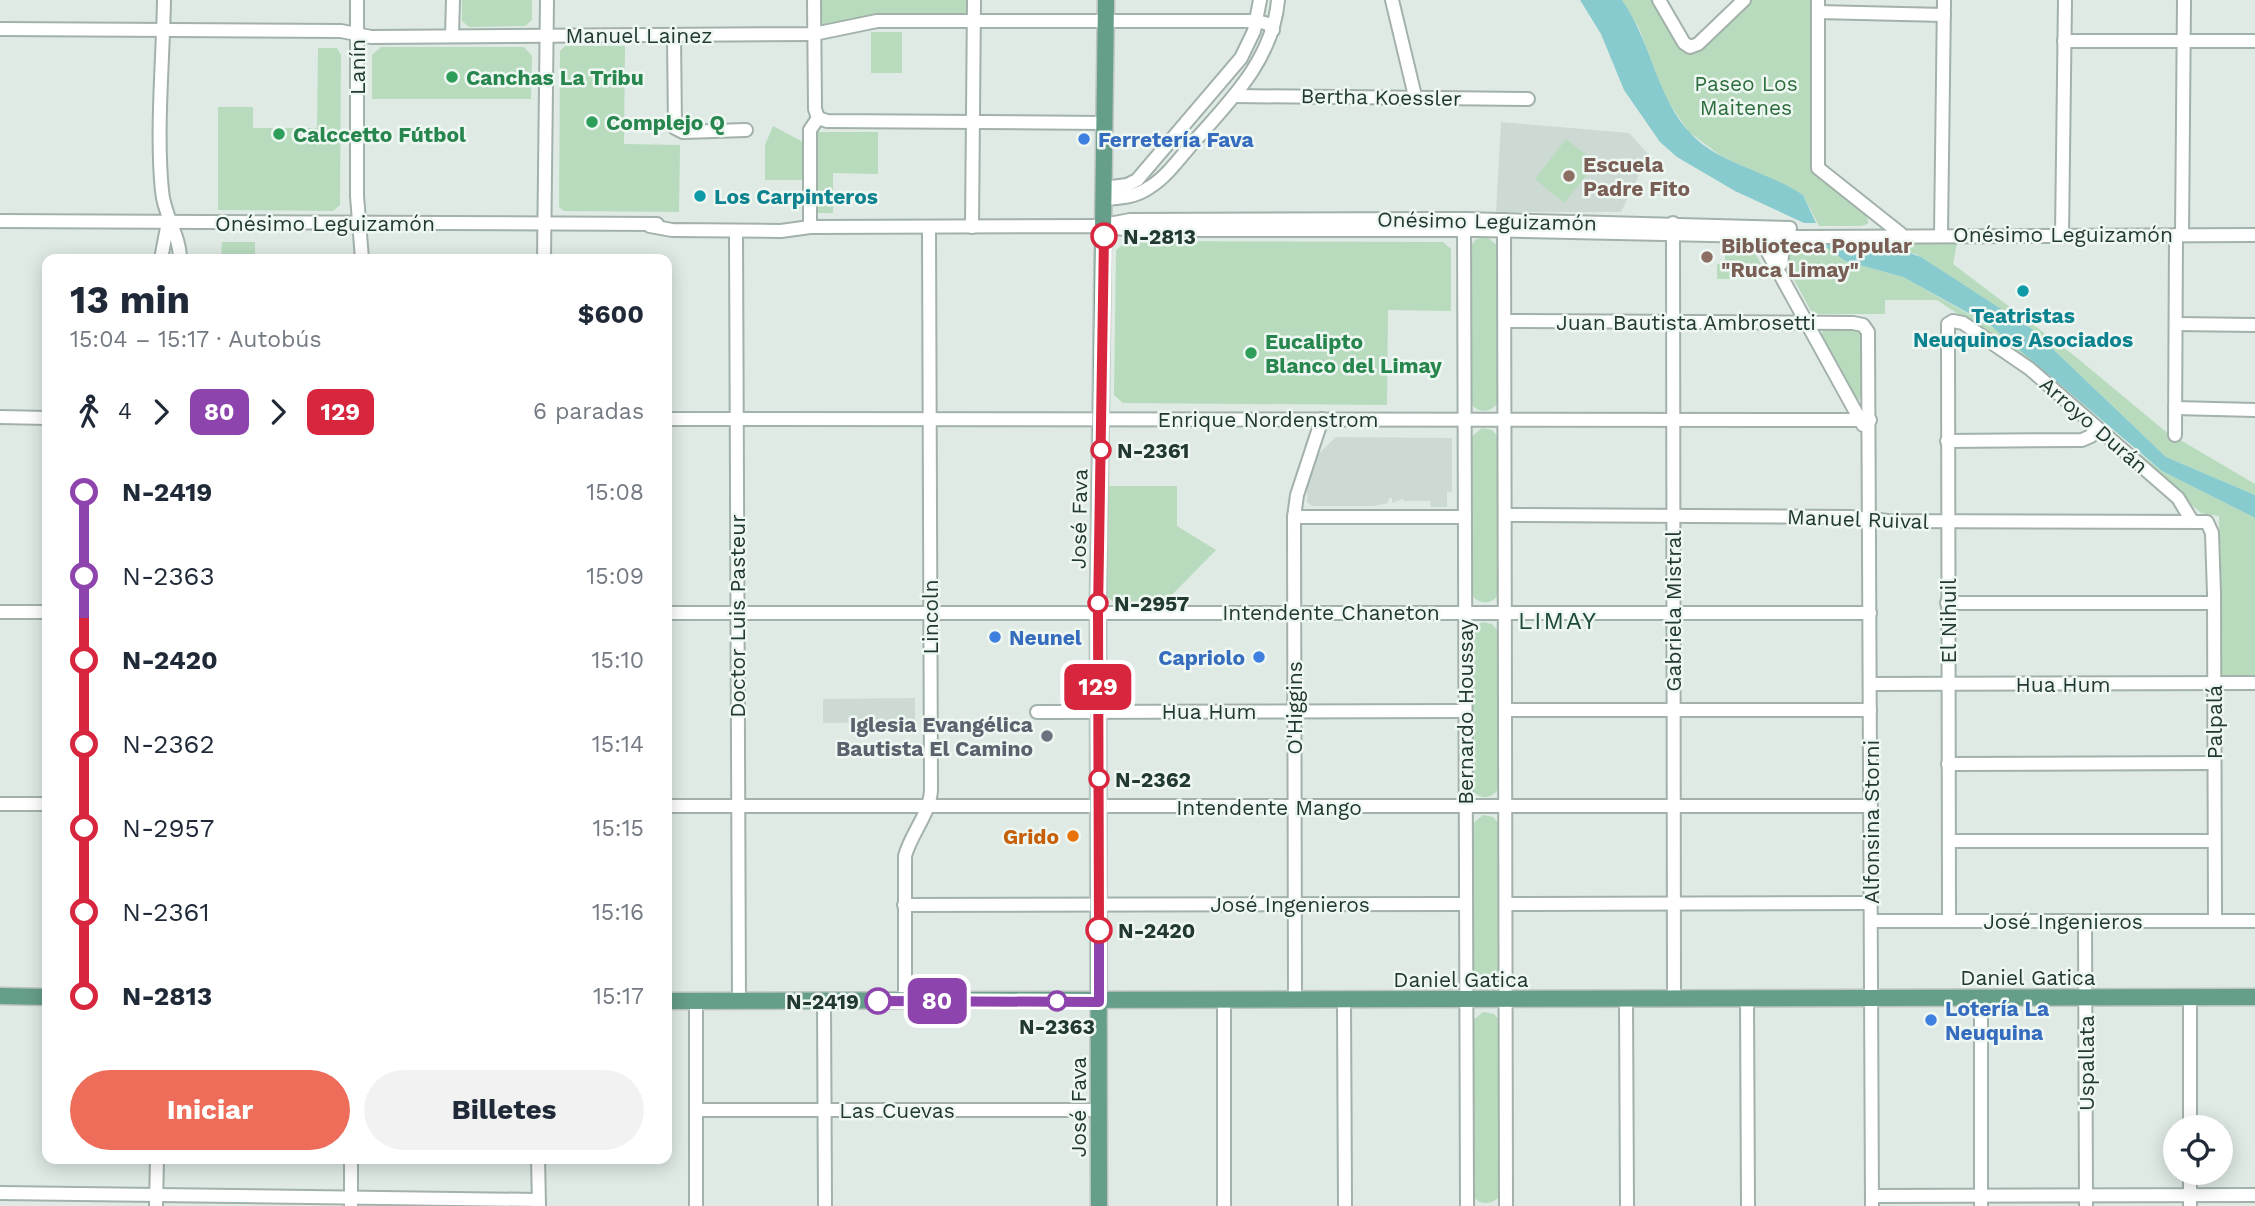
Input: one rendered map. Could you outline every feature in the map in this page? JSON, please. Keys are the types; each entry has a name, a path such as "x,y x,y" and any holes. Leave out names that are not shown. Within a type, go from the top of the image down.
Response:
{"main road":[{"name":"José Fava","path":"1099,1206 1098,612 1106,0"},
{"path":"0,996 42,997"},
{"name":"Daniel Gatica","path":"672,1001 2255,998"}],"street":[{"path":"164,0 161,187 168,222 177,239 179,254"},
{"name":"Lanín","path":"357,0 357,197 362,254"},
{"path":"452,36 453,0"},
{"path":"544,254 547,0"},
{"path":"814,0 815,109 818,118"},
{"path":"972,227 975,0"},
{"path":"1104,193 1127,185 1145,172 1241,58 1257,21 1260,0"},
{"path":"1104,193 1131,196 1157,182 1234,96 1258,62 1273,30 1278,0"},
{"path":"1392,0 1415,96"},
{"path":"1659,0 1684,43 1690,47 1698,44 1744,0"},
{"path":"1941,234 1944,0"},
{"path":"2062,234 2065,0"},
{"path":"2175,435 2184,0"},
{"path":"1901,234 1818,168 1818,6 1944,15"},
{"name":"Manuel Lainez","path":"0,29 341,31 371,37 814,34 877,21 1257,21"},
{"path":"1257,21 1268,24 1273,30"},
{"path":"674,34 674,122 677,130 746,130"},
{"path":"2064,41 2255,41"},
{"name":"Bertha Koessler","path":"1234,96 1528,99"},
{"path":"818,118 827,121 1105,123"},
{"path":"807,227 810,130 818,118"},
{"path":"1145,172 1147,181 1157,182"},
{"name":"Onésimo Leguizamón","path":"650,226 672,222 781,223 807,227 1104,226 1130,220 1464,224 1870,234 2255,235"},
{"name":"Onésimo Leguizamón","path":"0,221 650,226 673,230 736,231 786,231 807,227"},
{"path":"162,254 168,222"},
{"name":"Bernardo Houssay","path":"1464,224 1466,1206"},
{"name":"Bernardo Houssay","path":"1504,225 1506,1206"},
{"name":"Lincoln","path":"905,1001 904,905 907,846 928,807 931,790 929,227"},
{"name":"Gabriela Mistral","path":"1672,228 1674,1000"},
{"name":"Onésimo Leguizamón","path":"1760,230 1800,237 1870,234"},
{"name":"Alfonsina Storni","path":"1760,230 1782,264 1795,299"},
{"name":"Alfonsina Storni","path":"1760,230 1808,323 1865,420 1870,438 1872,1201"},
{"name":"Doctor Luis Pasteur","path":"736,231 739,1001"},
{"path":"1782,264 1781,251 1785,244 1800,237"},
{"name":"Juan Bautista Ambrosetti","path":"1505,321 1853,323 1866,327"},
{"name":"Arroyo Durán","path":"1950,322 1963,323 2019,360 2178,498 2192,521"},
{"name":"El Nihuil","path":"1949,921 1946,329 1950,322"},
{"path":"2176,324 2255,325"},
{"name":"Alfonsina Storni","path":"1865,420 1870,341 1866,327"},
{"path":"2175,408 2255,410"},
{"path":"0,417 42,418"},
{"name":"Enrique Nordenstrom","path":"672,419 1865,420"},
{"name":"O'Higgins","path":"1295,1001 1294,517 1297,495 1322,419"},
{"path":"1947,441 2082,440 2091,436 2095,428"},
{"name":"Manuel Ruival","path":"1505,515 1947,521 2192,521 2209,524"},
{"path":"1294,517 1465,517"},
{"name":"Palpalá","path":"2209,524 2214,603 2215,921"},
{"path":"1948,603 2214,603"},
{"path":"0,612 42,612"},
{"name":"Intendente Chaneton","path":"672,613 1870,613"},
{"name":"Hua Hum","path":"1870,684 2255,683"},
{"path":"1505,710 1870,710"},
{"name":"Hua Hum","path":"1037,712 1465,711"},
{"path":"1948,764 2214,762"},
{"path":"0,804 42,804"},
{"name":"Intendente Mango","path":"672,806 1871,806"},
{"path":"1949,841 2214,841"},
{"path":"1506,904 1871,903"},
{"name":"José Ingenieros","path":"904,905 1466,904"},
{"name":"José Ingenieros","path":"1871,921 2255,921"},
{"name":"Uspallata","path":"2085,921 2086,1201"},
{"path":"1981,998 1981,1201"},
{"path":"2190,998 2190,1115"},
{"path":"1747,999 1748,1206"},
{"path":"1626,1000 1627,1206"},
{"path":"696,1001 696,1206"},
{"path":"824,1001 825,1206"},
{"path":"1224,1001 1224,1206"},
{"path":"1344,1001 1345,1206"},
{"name":"Las Cuevas","path":"696,1110 1099,1110"},
{"path":"157,1164 157,1200"},
{"path":"351,1164 351,1202"},
{"path":"0,1193 157,1200 538,1203 538,1164"},
{"path":"1872,1201 2190,1201 2255,1195"}],"shaded area":[{"name":"Escuela Padre Fito","path":"1501,122 1629,133 1649,155 1621,212 1496,212"},
{"path":"1336,437 1452,438 1452,492 1447,492 1447,507 1431,507 1430,501 1403,499 1392,503 1392,498 1389,498 1388,503 1374,506 1312,506 1307,502 1307,465"},
{"path":"915,698 915,722 823,723 823,699"}],"green space":[{"path":"462,0 532,0 532,20 525,26 469,27 462,21"},
{"path":"819,0 968,0 966,13 962,16 820,27"},
{"name":"Paseo Los Maitenes","path":"1622,0 1652,0 1681,50 1692,54 1751,0 1813,0 1811,168 1817,177 1867,213 1868,224 1819,226 1803,195 1721,156 1689,132 1664,96 1639,28"},
{"path":"871,32 902,32 902,73 871,73"},
{"name":"Complejo Q","path":"565,46 625,46 624,144 680,145 679,212 564,211 559,207 560,51"},
{"name":"Canchas La Tribu","path":"381,47 524,47 532,56 531,99 372,99 372,55"},
{"name":"Calccetto Fútbol","path":"318,48 337,48 341,55 340,205 333,211 218,210 218,107 253,107 253,128 317,128"},
{"path":"773,126 805,143 805,180 765,180 765,145"},
{"path":"818,132 878,132 878,174 833,173 833,213 817,213 813,208 814,137"},
{"path":"1566,139 1597,163 1564,203 1535,179"},
{"path":"1487,237 1499,247 1499,401 1484,411 1469,401 1470,247 1476,239"},
{"name":"Eucalipto Blanco del Limay","path":"1127,241 1443,242 1451,249 1451,311 1388,310 1387,405 1123,403 1114,395 1116,250"},
{"path":"1820,241 1845,261 1903,277 2002,333 2116,435 2162,471 2255,518 2255,677 2225,677 2220,672 2219,516 2201,513 2015,352 1937,300 1885,300 1885,314 1820,314 1811,311 1786,265 1786,249 1791,244"},
{"path":"1834,241 1957,243 1953,264 2076,357 2165,431 2255,484 2255,495 2166,457 2032,329 1916,254 1853,248"},
{"path":"222,242 255,242 255,254 221,254"},
{"path":"1725,243 1749,248 1769,279 1717,279 1717,264 1725,264"},
{"path":"1853,329 1861,334 1862,394 1859,400 1855,399 1821,338 1823,330"},
{"path":"1482,428 1492,430 1499,438 1500,592 1489,602 1477,600 1470,592 1470,438"},
{"path":"1107,486 1177,486 1177,526 1216,550 1162,605 1118,605 1107,597"},
{"path":"1482,622 1492,624 1499,632 1500,787 1485,797 1477,795 1470,787 1470,632"},
{"path":"1483,815 1493,817 1500,825 1501,979 1494,987 1486,990 1478,987 1471,979 1471,825"},
{"path":"1483,1012 1494,1014 1501,1022 1501,1194 1494,1201 1486,1203 1478,1201 1471,1194 1471,1022"}],"water":[{"path":"1580,0 1622,0 1642,37 1665,95 1687,129 1714,152 1803,195 1816,223 1804,223 1735,191 1677,157 1660,142 1624,90 1601,34"},
{"path":"1822,244 1904,251 1921,257 2032,329 2166,457 2255,495 2255,518 2162,471 1990,325 1903,277 1845,261"}],"bus line":[{"name":"129","path":"1099,930 1098,612 1104,236"},
{"name":"80","path":"878,1001 1099,1002 1099,930"}],"place":[{"name":"Canchas La Tribu","path":"452,77"},
{"name":"Complejo Q","path":"592,122"},
{"name":"Calccetto Fútbol","path":"279,134"},
{"name":"Ferretería Fava","path":"1084,139"},
{"name":"Escuela Padre Fito","path":"1569,176"},
{"name":"Los Carpinteros","path":"700,196"},
{"name":"N-2813","path":"1104,236"},
{"name":"Biblioteca Popular \"Ruca Limay\"","path":"1707,257"},
{"name":"Teatristas Neuquinos Asociados","path":"2023,291"},
{"name":"Eucalipto Blanco del Limay","path":"1251,353"},
{"name":"N-2361","path":"1101,450"},
{"name":"N-2957","path":"1098,603"},
{"name":"Neunel","path":"995,637"},
{"name":"Capriolo","path":"1259,657"},
{"name":"Iglesia Evangélica Bautista El Camino","path":"1047,736"},
{"name":"N-2362","path":"1099,779"},
{"name":"Grido","path":"1073,836"},
{"name":"N-2420","path":"1099,930"},
{"name":"N-2419","path":"878,1001"},
{"name":"N-2363","path":"1057,1001"},
{"name":"Lotería La Neuquina","path":"1931,1020"}],"district":[{"name":"LIMAY","path":"1558,621"}]}
